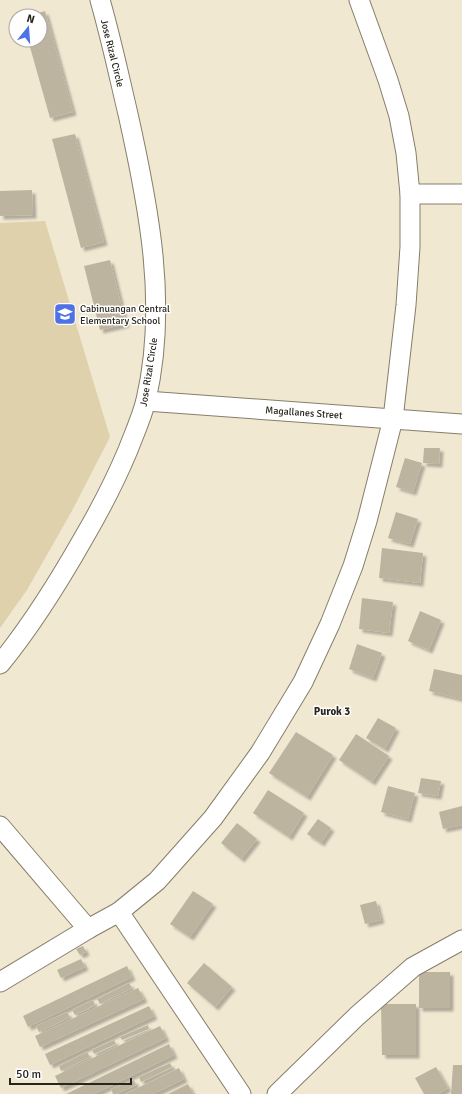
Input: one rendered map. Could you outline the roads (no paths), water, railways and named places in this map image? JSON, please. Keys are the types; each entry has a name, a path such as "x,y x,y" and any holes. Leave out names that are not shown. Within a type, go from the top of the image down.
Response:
{"street":[{"name":"Jose Rizal Circle","path":"0,664 40,611 104,503 120,470 146,401 154,340 156,301 153,254 147,206 136,150 100,0"},
{"path":"0,982 119,912 157,881 213,818 260,753 302,682 330,624 353,566 367,521 393,419 410,247 410,194 406,153 399,116 388,80 359,0"},
{"path":"410,194 462,194"},
{"name":"Magallanes Street","path":"146,401 462,424"},
{"path":"0,826 88,929"},
{"path":"119,912 240,1094"},
{"path":"277,1094 357,1016 414,967 462,940"}],"place":[{"name":"Cabinuangan Central Elementary School","path":"65,314"}],"district":[{"name":"Purok 3","path":"332,711"}]}
